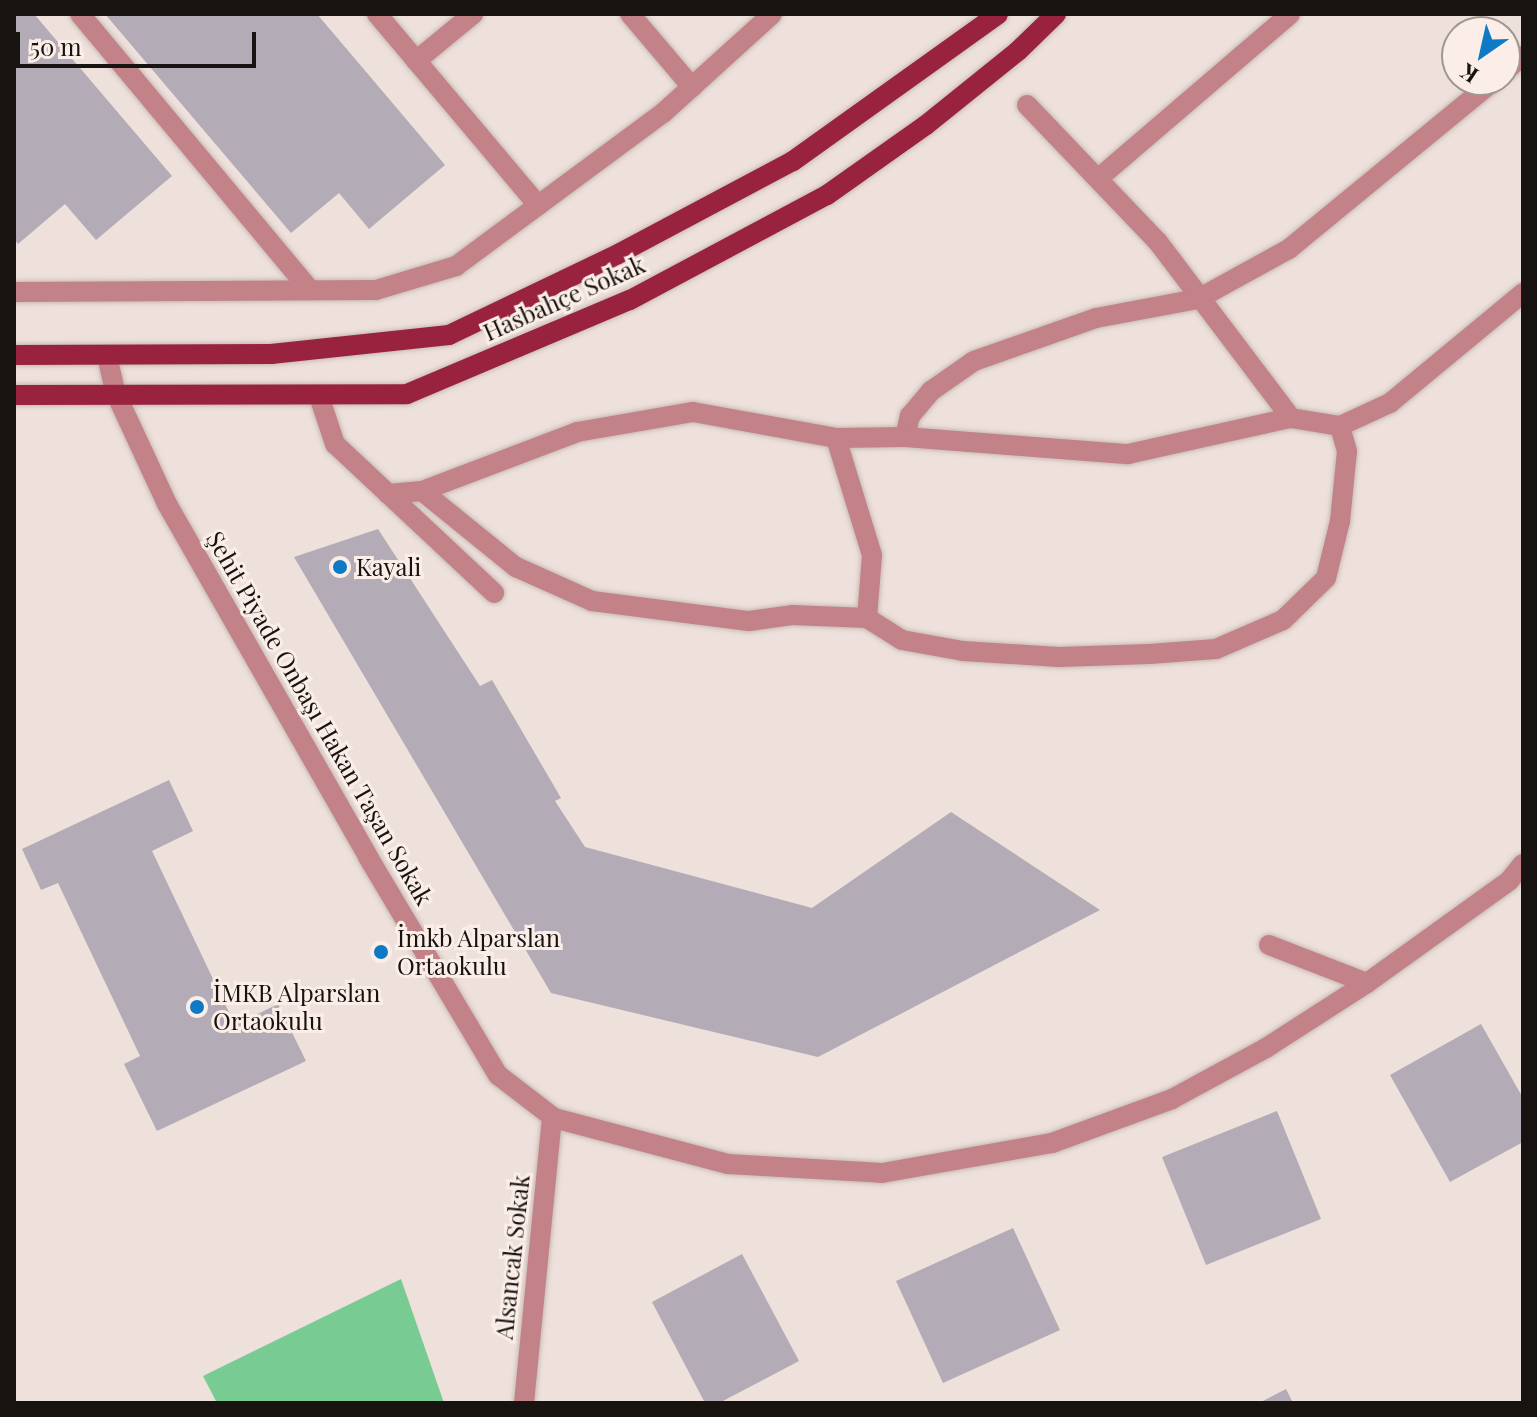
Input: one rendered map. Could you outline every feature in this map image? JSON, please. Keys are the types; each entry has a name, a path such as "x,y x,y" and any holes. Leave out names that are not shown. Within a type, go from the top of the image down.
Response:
{"main road":[{"name":"Hasbahçe Sokak","path":"14,355 271,354 449,335 618,254 793,161 998,14"},
{"name":"Hasbahçe Sokak","path":"14,395 407,394 630,300 827,195 926,125 1018,51 1056,14"}],"street":[{"path":"80,14 310,290"},
{"path":"377,14 538,205"},
{"path":"416,61 473,14"},
{"path":"630,14 692,87"},
{"path":"16,290 376,290 456,266 663,113 772,14"},
{"path":"1100,177 1290,14"},
{"path":"905,437 910,416 931,391 974,361 1096,318 1198,299 1289,249 1475,96"},
{"path":"1027,105 1100,177 1158,242 1198,299 1291,418"},
{"path":"388,494 422,491 577,432 693,412 836,438 905,437 1128,454 1291,418 1340,426 1390,403 1523,293"},
{"name":"Şehit Piyade Onbaşı Hakan Taşan Sokak","path":"107,356 116,394 167,504 368,857 498,1075 552,1117 617,1138 728,1164 882,1173 1052,1143 1172,1099 1266,1048 1367,983 1509,881 1523,864"},
{"path":"319,396 335,444 494,593"},
{"path":"422,491 516,567 592,601 749,621 792,615 867,618 902,640 963,651 1059,657 1216,649 1283,620 1326,578 1340,521 1347,451 1340,426"},
{"path":"836,438 872,555 867,618"},
{"path":"1269,945 1367,983"},
{"name":"Alsancak Sokak","path":"524,1403 552,1117"}],"green space":[{"path":"401,1279 444,1403 217,1403 203,1376"}],"building":[{"path":"14,14 34,14 172,176 96,240 65,204 18,244 14,239"},
{"path":"105,14 317,14 445,165 369,229 339,193 291,233"},
{"path":"378,529 480,686 492,680 561,798 555,801 585,847 812,908 951,812 1100,910 818,1057 551,993 294,557"},
{"path":"169,780 193,831 152,851 235,1025 278,1004 306,1061 157,1131 124,1064 140,1056 58,883 41,890 22,849"},
{"path":"1481,1024 1523,1098 1523,1142 1450,1182 1390,1075"},
{"path":"1277,1111 1321,1219 1206,1265 1162,1157"},
{"path":"1013,1228 1060,1330 943,1383 896,1281"},
{"path":"742,1254 799,1361 719,1403 705,1403 652,1302"},
{"path":"1286,1389 1293,1403 1259,1403"}],"place":[{"name":"Kayali","path":"340,567"},
{"name":"İmkb Alparslan Ortaokulu","path":"381,952"},
{"name":"İMKB Alparslan Ortaokulu","path":"197,1007"}]}
